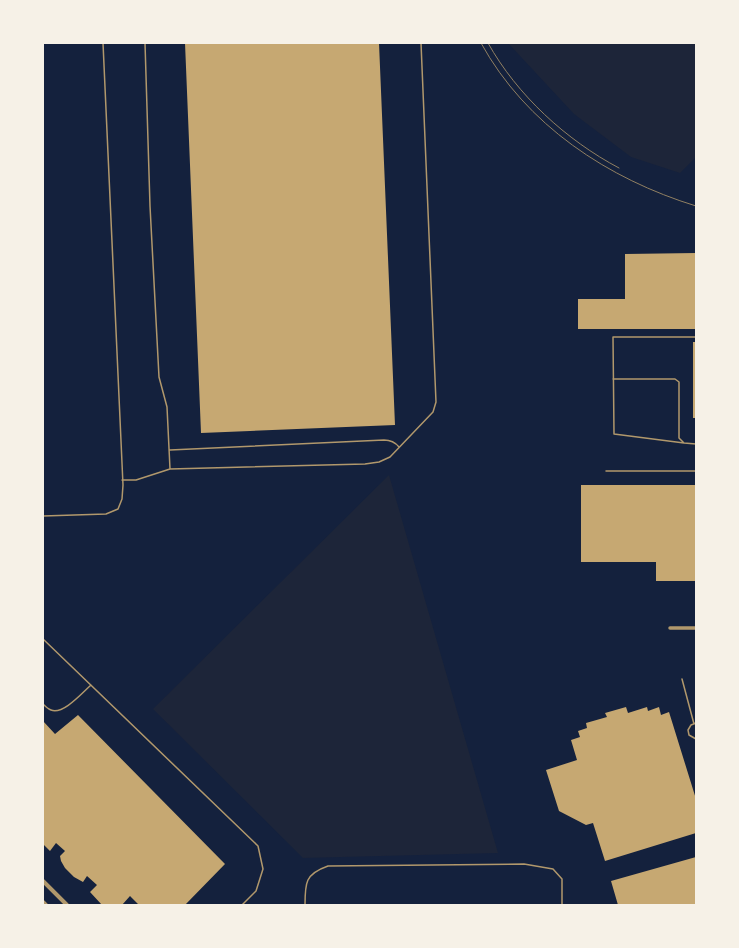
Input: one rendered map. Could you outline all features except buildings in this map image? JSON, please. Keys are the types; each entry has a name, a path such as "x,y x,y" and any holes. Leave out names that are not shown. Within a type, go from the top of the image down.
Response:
{"street":[{"path":"670,628 696,628"},
{"path":"43,881 67,905"},
{"path":"43,902 46,905"}],"lane":[{"path":"43,516 106,514 118,509 122,499 103,43"},
{"path":"145,43 150,206 159,377 167,407 170,469"},
{"path":"122,480 136,480 170,469 365,464 379,462 390,457 433,412 436,402 421,43"},
{"path":"696,337 613,337 614,434 684,444 696,444"},
{"path":"613,379 675,379 679,382 679,438 684,444"},
{"path":"169,450 384,440 395,442 399,447"},
{"path":"606,471 696,471"},
{"path":"43,639 258,846 263,869 256,891 242,905"},
{"path":"682,679 695,723 689,728 688,732 691,737 696,739"},
{"path":"43,704 50,710 60,710 69,705 91,685"},
{"path":"305,905 305,886 309,877 314,872 328,866 524,864 553,869 562,879 562,905"}],"shaded area":[{"path":"508,43 696,43 696,157 680,173 631,157 574,114"},
{"path":"389,475 498,853 303,858 153,709"}],"tram line":[{"path":"481,43 500,72 521,99 572,145 601,164 632,181 663,195 696,206"},
{"path":"488,43 513,81 544,114 580,144 619,168"}]}
